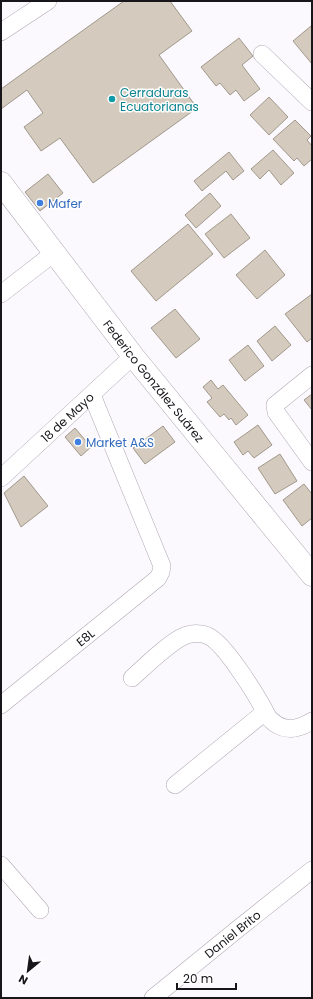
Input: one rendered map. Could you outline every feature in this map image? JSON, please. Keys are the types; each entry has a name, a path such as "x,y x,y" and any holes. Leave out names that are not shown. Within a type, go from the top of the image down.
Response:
{"street":[{"path":"1,32 48,1"},
{"path":"262,54 312,102"},
{"name":"Federico González Suárez","path":"1,183 133,356 312,575"},
{"path":"1,294 54,253"},
{"name":"18 de Mayo","path":"1,478 133,356"},
{"path":"312,375 275,405 276,412 312,462"},
{"name":"E8L","path":"1,705 158,578 161,572 162,566 92,395"},
{"path":"132,678 175,642 187,635 199,634 209,636 227,653 272,722 286,728 294,729 303,727 312,721"},
{"path":"175,785 265,712"},
{"path":"1,865 40,910"},
{"name":"Daniel Brito","path":"153,998 232,932 312,870"}],"building":[{"name":"Cerraduras Ecuatorianas","path":"124,1 170,1 192,31 159,55 197,108 93,183 60,138 41,151 24,127 43,113 27,90 1,109 1,89"},
{"path":"311,26 312,27 312,64 293,41"},
{"path":"239,38 253,56 242,65 260,89 244,101 236,90 230,95 220,83 216,86 201,67"},
{"path":"269,97 288,117 269,135 250,115"},
{"path":"295,120 311,136 307,140 312,146 312,159 304,166 297,158 294,161 273,139"},
{"path":"273,150 294,173 281,185 269,170 260,179 251,169"},
{"path":"229,152 244,171 233,180 226,171 202,191 194,181"},
{"path":"48,174 63,193 40,211 25,192"},
{"path":"210,193 221,206 196,228 185,215"},
{"path":"231,214 250,238 224,258 205,234"},
{"path":"188,224 213,254 156,301 131,271"},
{"path":"265,250 285,275 257,299 236,275"},
{"path":"312,294 312,338 307,342 285,314"},
{"path":"175,309 200,339 176,358 151,328"},
{"path":"275,326 291,345 272,361 257,341"},
{"path":"248,345 264,366 245,381 229,360"},
{"path":"211,380 218,389 223,385 248,415 236,425 231,418 229,420 224,414 220,417 207,402 212,398 203,387"},
{"path":"312,394 312,410 304,400"},
{"path":"258,425 272,445 254,458 248,451 243,455 234,442"},
{"path":"163,426 175,442 145,464 133,448"},
{"name":"Market A&S","path":"75,428 91,447 81,456 65,437"},
{"path":"280,454 297,481 275,494 258,468"},
{"path":"24,476 48,506 21,527 4,493"},
{"path":"304,484 312,494 312,518 302,526 283,500"}],"place":[{"name":"Cerraduras Ecuatorianas","path":"112,99"},
{"name":"Mafer","path":"40,203"},
{"name":"Market A&S","path":"78,442"}]}
